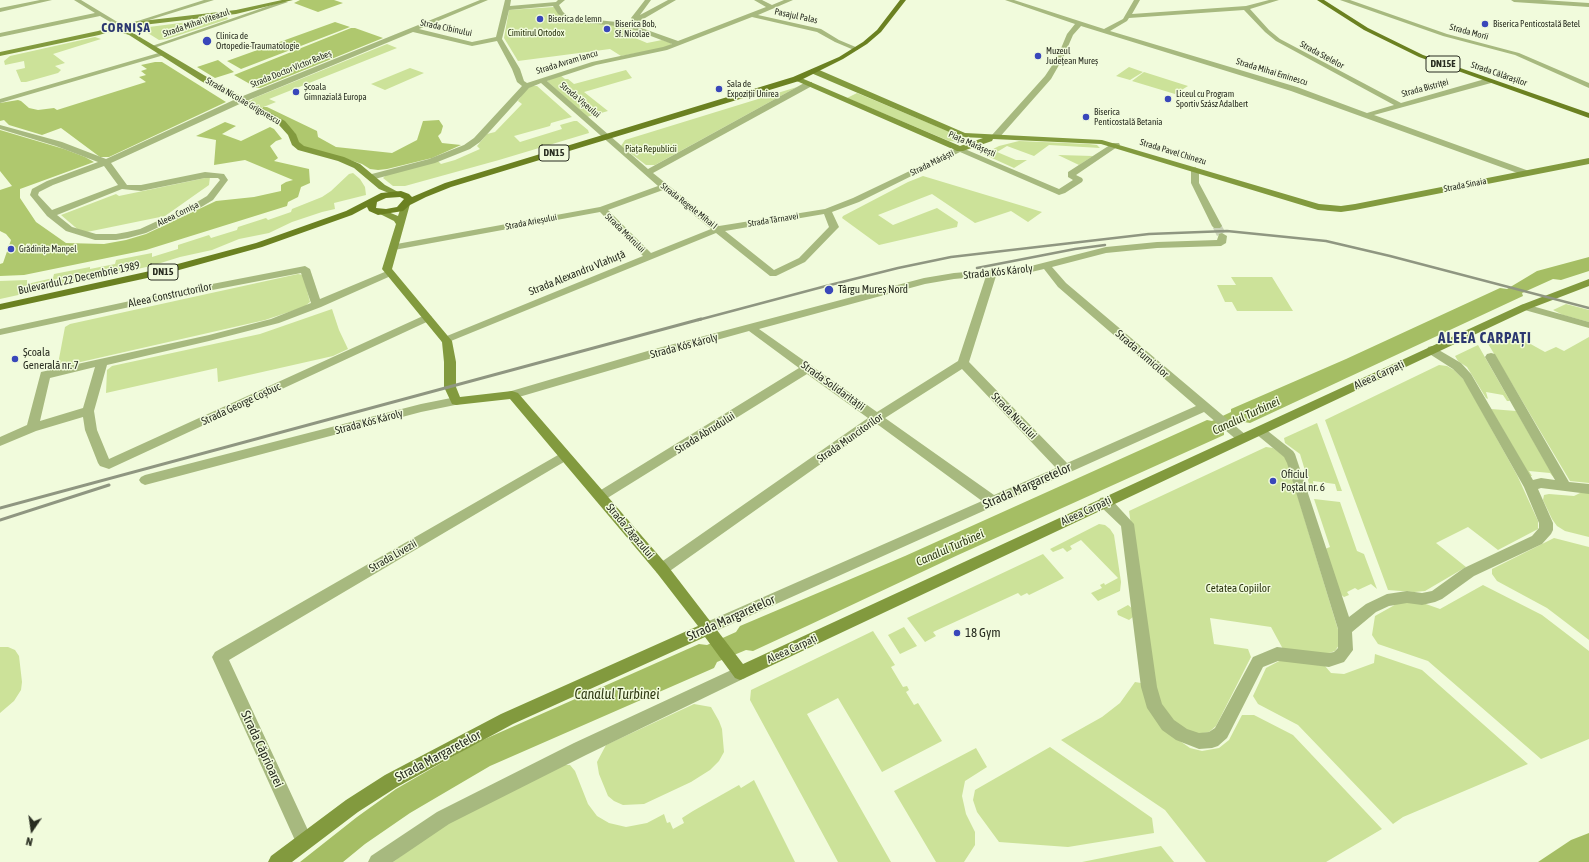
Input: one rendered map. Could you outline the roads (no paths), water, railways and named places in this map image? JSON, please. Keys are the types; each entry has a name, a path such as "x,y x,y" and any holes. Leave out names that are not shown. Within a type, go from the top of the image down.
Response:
{"main road":[{"name":"DN15","path":"407,203 448,185 796,79 856,49 873,37 904,0"},
{"name":"Strada Călărașilor","path":"1320,0 1366,29 1404,49 1488,81 1589,116"},
{"name":"DN15","path":"397,193 448,185"},
{"name":"Bulevardul 22 Decembrie 1989","path":"0,307 161,272 259,246 323,224 349,213 384,195 397,193"},
{"path":"397,193 406,196 409,199 407,203"},
{"path":"373,200 371,204 372,209 379,212"},
{"name":"Bulevardul 22 Decembrie 1989","path":"323,224 379,212 396,210 407,203"}],"street":[{"path":"0,10 49,0"},
{"path":"77,0 126,28 209,0"},
{"name":"Strada Doctor Victor Babeș","path":"38,188 106,162 240,100 485,0"},
{"path":"508,0 499,38 516,69 521,82 526,86"},
{"path":"628,25 648,0"},
{"path":"628,25 657,7 673,0"},
{"path":"757,0 771,7"},
{"name":"Strada Avram Iancu","path":"371,177 432,161 467,147 477,140 526,86 540,80 594,63 659,51 790,0"},
{"name":"Strada Mihai Eminescu","path":"1008,0 1079,24 1266,80 1526,173"},
{"path":"1104,31 1126,20 1137,0"},
{"path":"1129,16 1246,8 1276,0"},
{"name":"Strada Morii","path":"1343,0 1362,5 1446,35 1517,54 1589,86"},
{"path":"1514,0 1586,3"},
{"path":"0,54 152,23 236,12 288,1"},
{"name":"Strada Mihai Viteazul","path":"152,47 288,1"},
{"path":"506,8 560,2"},
{"path":"560,2 556,5 560,13 566,17 577,20 628,25 679,44"},
{"path":"1335,10 1362,5"},
{"name":"Strada Stelelor","path":"1246,8 1267,31 1278,40 1399,105"},
{"path":"0,35 100,14"},
{"name":"Pasajul Palas","path":"751,15 819,30 837,41 856,49"},
{"name":"Strada Mărăști","path":"827,211 856,200 960,149 995,137 1048,77 1060,58 1070,34 1079,24"},
{"name":"Strada Nicolae Grigorescu","path":"126,28 162,54 282,123 292,134 295,143 301,148 357,166 382,187 397,193"},
{"name":"Strada Cibinului","path":"413,30 472,44 499,38"},
{"path":"0,101 162,54"},
{"name":"Piața Mărășești","path":"814,71 958,133 981,137 995,137"},
{"name":"Piața Mărășești","path":"796,79 1059,192 1079,180 1071,174 1116,145"},
{"name":"Strada Vișeului","path":"540,80 606,136"},
{"name":"Strada Bistriței","path":"1367,115 1488,81"},
{"path":"647,173 809,84"},
{"path":"0,126 59,144 106,162 123,186"},
{"name":"Strada Regele Mihai I","path":"606,136 647,173 773,274 802,260 834,227 827,211"},
{"name":"Strada Pavel Chinezu","path":"995,137 1102,142 1116,145 1306,204 1318,207 1341,209"},
{"name":"Strada Sinaia","path":"1341,209 1589,161"},
{"path":"1195,170 1195,183 1217,226"},
{"name":"Aleea Cornișa","path":"38,188 34,195 50,214 69,229 76,233 95,237 116,237 143,231 195,207 210,198 224,180 221,176 205,175 141,188 123,186 50,214"},
{"path":"371,177 374,190 373,200"},
{"name":"Strada Arieșului","path":"394,247 602,209 665,187"},
{"path":"407,203 387,268 446,340 450,362 450,387 456,401"},
{"name":"Strada Motrului","path":"602,209 649,256"},
{"name":"Strada Târnavei","path":"718,229 827,211"},
{"path":"379,212 397,219 401,225"},
{"name":"Strada Alexandru Vlahuță","path":"446,340 718,229"},
{"name":"Strada Kós Károly","path":"145,480 420,408 456,401 512,395 655,354 924,281 954,276 1027,270 1106,250 1157,245 1221,243 1222,236"},
{"name":"Strada Furnicilor","path":"1046,265 1062,285 1239,436"},
{"name":"Aleea Constructorilor","path":"0,332 259,277 268,277 304,269 316,305"},
{"path":"32,428 45,375 255,327 298,313 390,273"},
{"path":"963,363 991,279 991,274"},
{"name":"Aleea Carpați","path":"736,668 1105,502 1239,436 1260,431 1525,307 1589,282"},
{"path":"1525,307 1589,325"},
{"name":"Strada George Coșbuc","path":"102,362 88,411 91,430 104,463 113,464 427,318"},
{"name":"Strada Solidarității","path":"751,328 992,501"},
{"path":"1344,629 1379,603 1397,597 1430,598 1437,595 1469,572 1537,540 1546,530 1546,523 1530,486 1467,377 1457,366 1432,350"},
{"path":"1491,357 1565,486"},
{"name":"Strada Muncitorilor","path":"662,569 877,418 963,363"},
{"name":"Strada Nucului","path":"963,363 1065,469"},
{"name":"Strada Abrudului","path":"601,497 808,368"},
{"name":"Strada Zăgazului","path":"512,395 662,569 736,668"},
{"path":"0,442 32,428 88,411"},
{"name":"Strada Margaretelor","path":"277,862 352,806 391,781 507,719 712,634 992,501 1065,469 1209,411"},
{"path":"1105,502 1127,524 1150,696 1155,708 1168,725 1182,735 1199,741 1212,740 1221,733 1258,662 1277,654 1298,655 1329,660 1339,657 1346,650 1344,629 1291,459 1289,454 1260,431"},
{"name":"Strada Livezii","path":"220,656 565,456"},
{"path":"1530,486 1541,483 1589,489"},
{"name":"Strada Căprioarei","path":"220,656 304,841"},
{"path":"377,862 443,818 736,668"}],"water":[{"name":"Canalul Turbinei","path":"1589,257 1589,271 1561,280 1553,279 1522,293 1523,296 1250,423 1244,422 1224,431 1224,435 958,555 753,651 746,650 717,662 714,668 490,766 410,813 365,844 343,862 300,862 357,817 396,789 476,743 699,644 707,645 736,632 740,626 905,556 1207,420 1212,421 1231,412 1231,409 1346,359 1500,288 1507,289 1537,271"},
{"path":"1589,833 1589,862 1538,862 1571,840"}],"tunnel":[{"path":"1217,226 1222,236"}],"railway":[{"path":"698,320 898,268 951,257 1149,234 1227,231 1326,241 1390,256 1589,308"},
{"path":"977,268 1075,249 1105,245"},
{"path":"0,508 701,319"},
{"path":"0,520 109,485"}],"place":[{"name":"Biserica de lemn","path":"540,19"},
{"name":"Biserica Penticostală Betel","path":"1485,24"},
{"name":"Biserica Bob, Sf. Nicolae","path":"607,29"},
{"name":"Clinica de Ortopedie-Traumatologie","path":"207,41"},
{"name":"Muzeul Județean Mureș","path":"1038,56"},
{"name":"Sala de Expoziții Unirea","path":"719,89"},
{"name":"Școala Gimnazială Europa","path":"296,92"},
{"name":"Liceul cu Program Sportiv Szász Adalbert","path":"1168,99"},
{"name":"Biserica Penticostală Betania","path":"1086,117"},
{"name":"Grădinița Manpel","path":"11,249"},
{"name":"Târgu Mureș Nord","path":"829,290"},
{"name":"Școala Generală nr. 7","path":"15,359"},
{"name":"Oficiul Poștal nr. 6","path":"1273,481"},
{"name":"18 Gym","path":"957,633"}],"district":[{"name":"CORNIȘA","path":"126,28"},
{"name":"ALEEA CARPAȚI","path":"1485,338"}],"park label":[{"name":"Cimitirul Ortodox","path":"536,33"},
{"name":"Piața Republicii","path":"651,149"},
{"name":"Cetatea Copiilor","path":"1238,589"}]}
